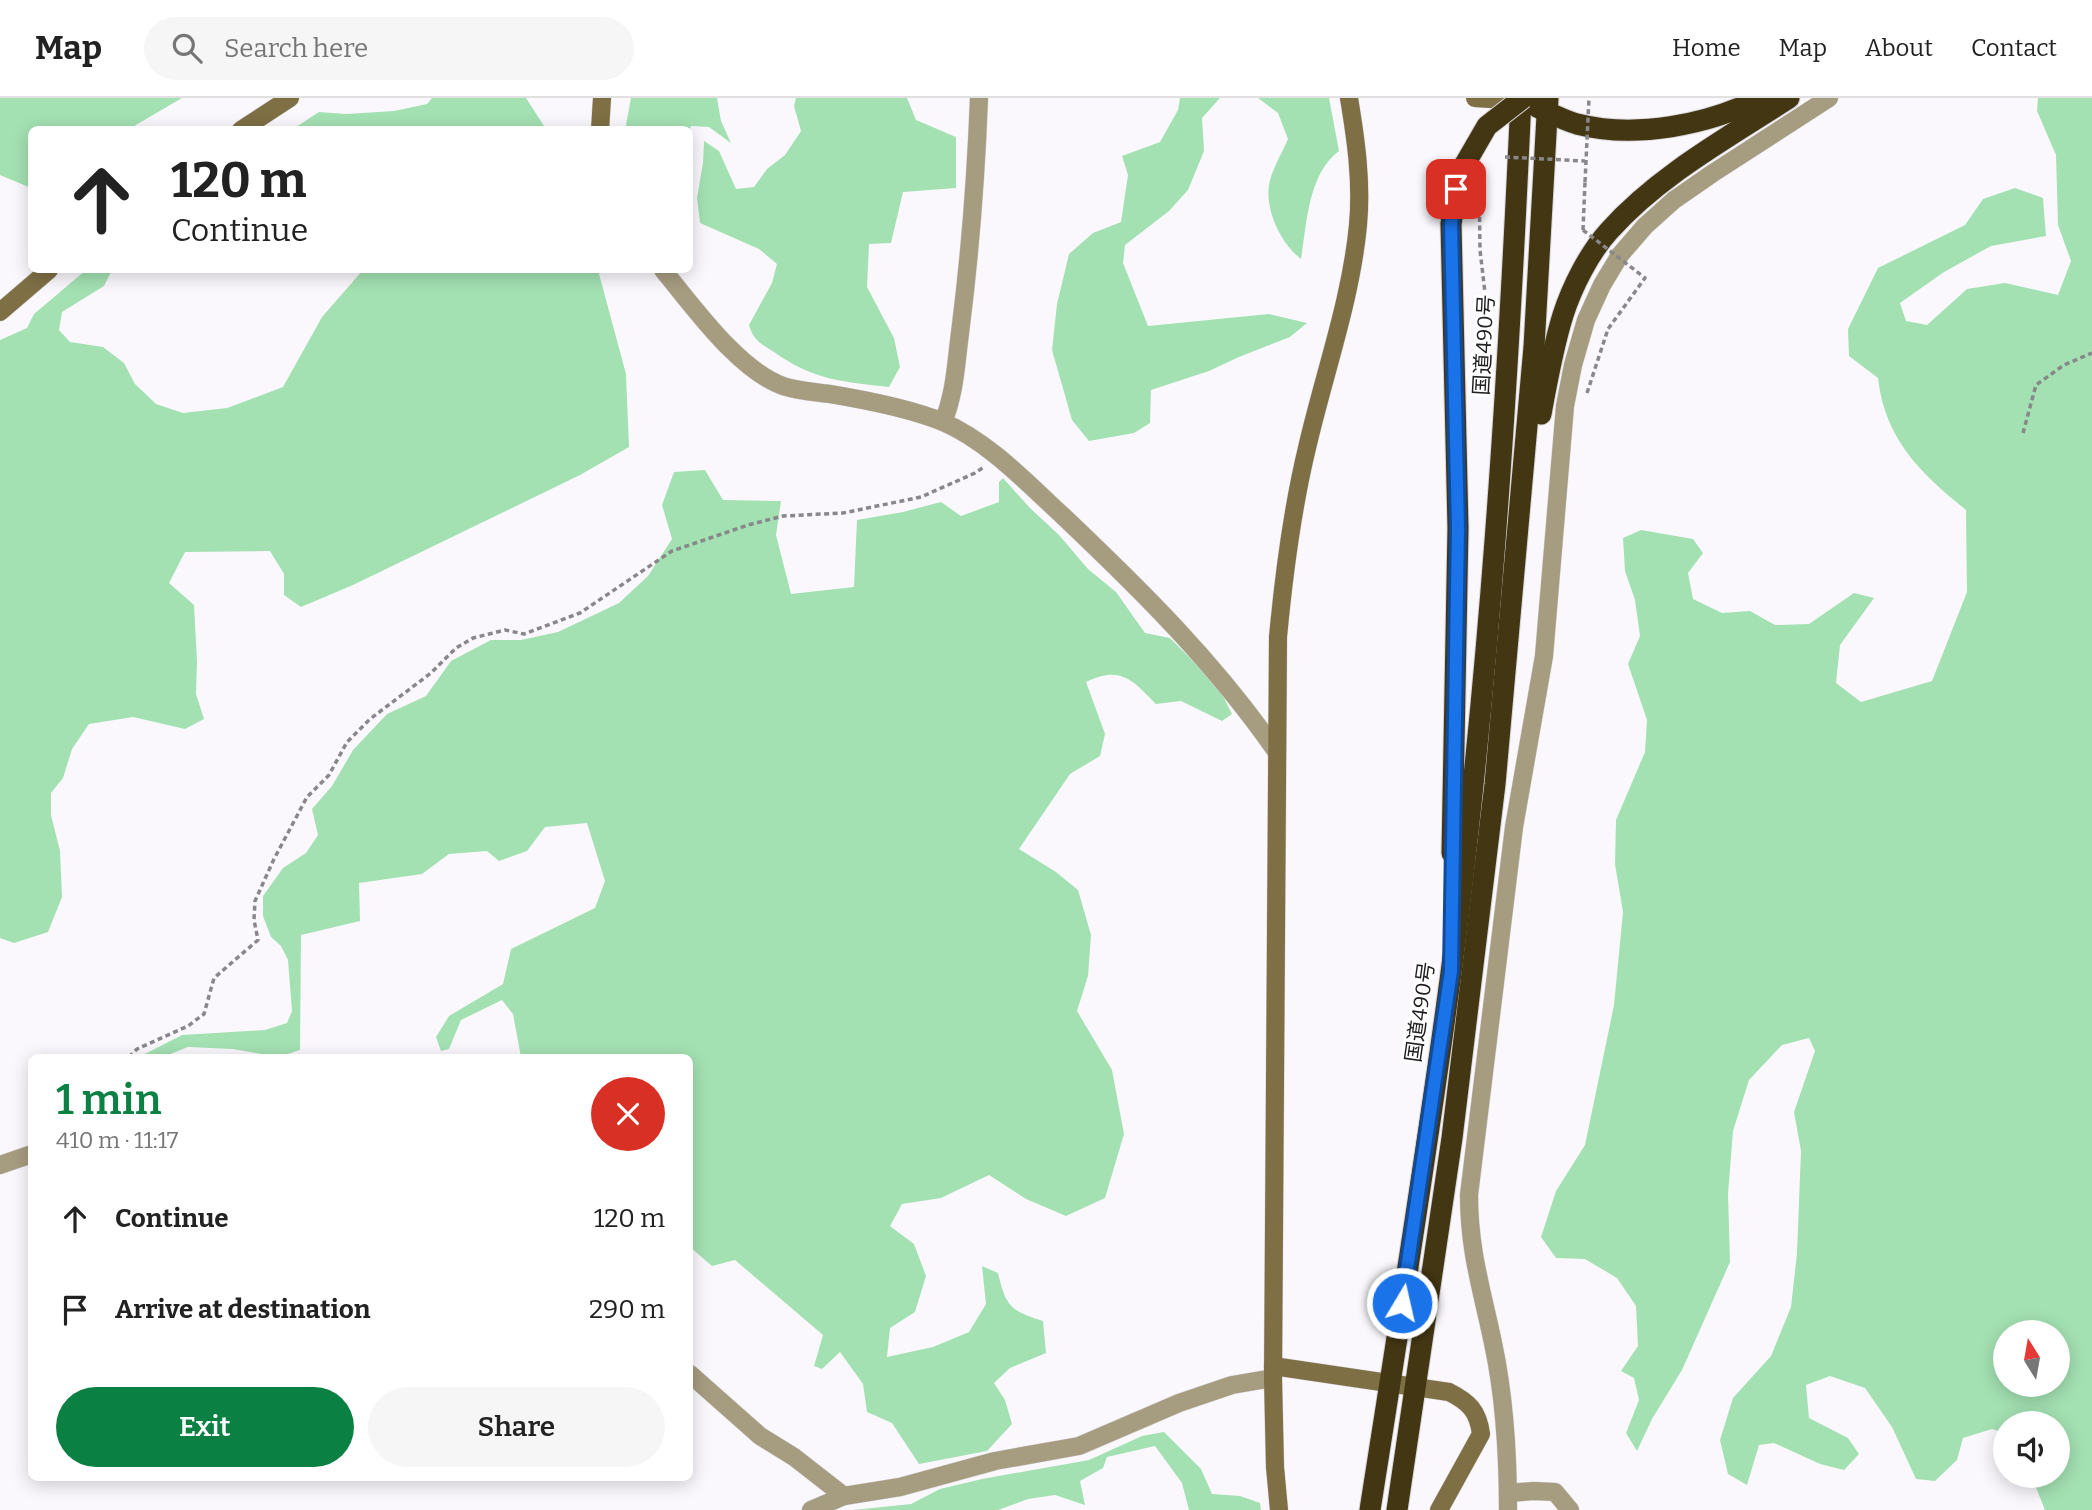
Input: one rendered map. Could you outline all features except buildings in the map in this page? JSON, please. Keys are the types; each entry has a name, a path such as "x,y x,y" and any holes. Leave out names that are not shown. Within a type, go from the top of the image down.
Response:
{"highway":[{"path":"1451,971 1458,528 1451,224 1456,189 1472,169 1487,126 1522,99 1548,105 1577,124 1618,129 1684,124 1761,98"},
{"path":"1521,510 1564,313 1584,270 1608,232 1654,189 1712,147 1789,98"},
{"name":"国道490号","path":"1370,1510 1451,971 1474,765 1508,361 1522,99"},
{"path":"1397,1510 1452,1138 1497,771 1534,347 1548,105"}],"street":[{"path":"247,126 290,98"},
{"path":"600,126 602,98"},
{"path":"943,422 951,404 964,306 976,183 979,98"},
{"path":"1279,1510 1275,1468 1273,1372 1278,637 1286,551 1307,448 1346,290 1358,225 1359,175 1349,98"},
{"path":"1475,98 1522,99"},
{"path":"1570,1510 1555,1492 1534,1491 1508,1502 1507,1443 1501,1384 1469,1228 1469,1195 1514,827 1544,656 1565,406 1586,320 1620,255 1645,226 1674,200 1829,98"},
{"path":"0,312 46,273"},
{"path":"666,273 723,341 762,376 784,386 871,401 943,422 997,457 1095,547 1192,643 1242,702 1276,751"},
{"path":"0,1165 28,1155"},
{"path":"811,1510 844,1496 900,1487 995,1461 1079,1446 1179,1403 1273,1372 1415,1385 1449,1392 1462,1398 1473,1408 1479,1420 1480,1434 1475,1448 1439,1510"},
{"path":"693,1377 760,1436 794,1457 844,1496"}],"path":[{"path":"1585,398 1608,329 1645,278 1583,230 1589,98"},
{"path":"1495,157 1585,161"},
{"path":"1472,169 1487,310"},
{"path":"2022,433 2036,385 2064,365 2092,353"},
{"path":"133,1054 145,1044 188,1026 204,1014 214,978 258,940 254,920 255,901 307,797 329,775 347,743 362,727 397,696 431,673 456,648 473,638 505,630 524,634 580,613 672,551 783,516 843,513 921,497 975,473 997,457"}],"green space":[{"path":"0,98 182,98 134,126 28,126 28,187 0,175"},
{"path":"432,98 526,98 544,126 298,126 319,112 346,114 394,111 427,104"},
{"path":"631,98 717,98 721,121 731,143 709,127 626,125"},
{"path":"796,98 907,98 916,120 956,137 956,188 903,192 891,243 869,244 867,287 894,338 900,367 889,387 815,374 788,361 758,341 749,325 772,283 777,264 759,249 700,223 697,198 704,141 719,151 736,189 754,187 767,169 785,155 801,131 794,106"},
{"path":"1180,98 1220,98 1202,118 1204,151 1188,190 1169,211 1125,245 1123,263 1148,326 1269,314 1307,323 1290,337 1209,371 1151,390 1150,423 1134,433 1089,441 1072,420 1052,350 1057,304 1069,254 1093,233 1121,222 1128,175 1122,156 1160,142 1178,110"},
{"path":"1258,98 1329,98 1339,151 1329,161 1315,186 1307,215 1301,259 1280,234 1269,201 1270,180 1288,139 1278,113"},
{"path":"2038,98 2092,98 2092,1510 2045,1510 2036,1488 2070,1488 2070,1411 1993,1411 1993,1429 1963,1438 1957,1460 1935,1481 1916,1479 1892,1427 1865,1388 1830,1376 1806,1385 1809,1418 1848,1438 1859,1454 1844,1470 1820,1464 1774,1443 1759,1445 1747,1485 1728,1474 1720,1440 1733,1398 1771,1356 1791,1307 1797,1253 1801,1151 1794,1112 1815,1051 1809,1038 1782,1045 1749,1080 1733,1131 1728,1194 1730,1262 1682,1370 1652,1419 1637,1451 1626,1433 1639,1400 1634,1378 1621,1371 1638,1346 1636,1306 1617,1278 1585,1259 1556,1258 1541,1237 1556,1191 1585,1145 1614,1005 1623,912 1615,864 1616,820 1645,752 1647,720 1628,664 1640,636 1635,600 1625,571 1623,538 1641,530 1693,539 1703,553 1688,573 1693,599 1722,613 1750,611 1775,625 1809,624 1854,593 1874,598 1840,645 1836,683 1861,702 1932,681 1967,592 1966,510 1907,453 1888,419 1878,378 1849,356 1848,329 1878,268 1965,225 1983,199 2015,188 2043,198 2046,236 1991,246 1944,272 1900,303 1906,321 1927,325 1967,289 2005,283 2058,295 2071,261 2058,225 2056,155 2037,111"},
{"path":"82,273 110,273 104,286 62,312 59,330 70,342 103,347 124,363 135,384 156,404 183,413 227,408 283,387 322,317 360,273 599,273 626,374 629,447 580,475 353,585 301,607 284,595 284,574 270,551 185,552 169,583 194,605 196,694 204,719 185,729 133,717 89,724 72,749 63,778 51,793 51,815 60,851 62,897 48,932 14,943 0,938 0,340 27,328 34,314"},
{"path":"705,470 723,500 781,501 776,535 791,594 854,587 857,520 941,502 961,516 999,502 999,482 1003,478 1088,569 1116,592 1145,633 1170,638 1218,686 1232,714 1222,721 1181,701 1156,704 1133,682 1117,675 1098,677 1086,682 1105,734 1100,756 1070,774 1019,849 1056,872 1078,890 1091,935 1088,976 1077,1011 1112,1070 1124,1134 1105,1198 1066,1216 1026,1199 989,1175 941,1198 902,1204 890,1226 914,1244 926,1276 915,1312 890,1328 887,1357 933,1347 969,1332 986,1304 982,1266 998,1273 1011,1306 1023,1314 1043,1321 1046,1353 1010,1368 994,1383 1005,1400 1012,1424 987,1451 919,1464 892,1423 867,1412 863,1384 840,1352 822,1369 814,1366 823,1335 735,1260 712,1266 693,1250 693,1054 520,1054 513,1014 502,1000 461,1020 449,1049 441,1051 436,1037 449,1016 503,984 511,949 595,908 605,881 587,823 545,827 527,851 499,861 487,851 449,854 422,874 359,883 360,921 301,935 300,1050 287,1054 261,1054 233,1049 188,1047 170,1054 145,1054 182,1035 265,1030 287,1023 292,1011 288,960 281,946 271,937 263,916 263,896 283,868 306,853 318,835 312,809 332,786 353,750 387,714 426,696 451,661 491,640 521,640 558,632 619,603 648,576 672,539 662,505 674,472"},
{"path":"1164,1432 1201,1469 1212,1494 1240,1496 1260,1503 1261,1510 1189,1510 1182,1483 1155,1446 1107,1457 1103,1468 1080,1481 1085,1505 1055,1495 1028,1499 998,1510 853,1510 911,1504 940,1489 1089,1460 1142,1436"}],"route":[{"path":"1402,1303 1451,971 1458,528 1451,224 1456,189"}]}
